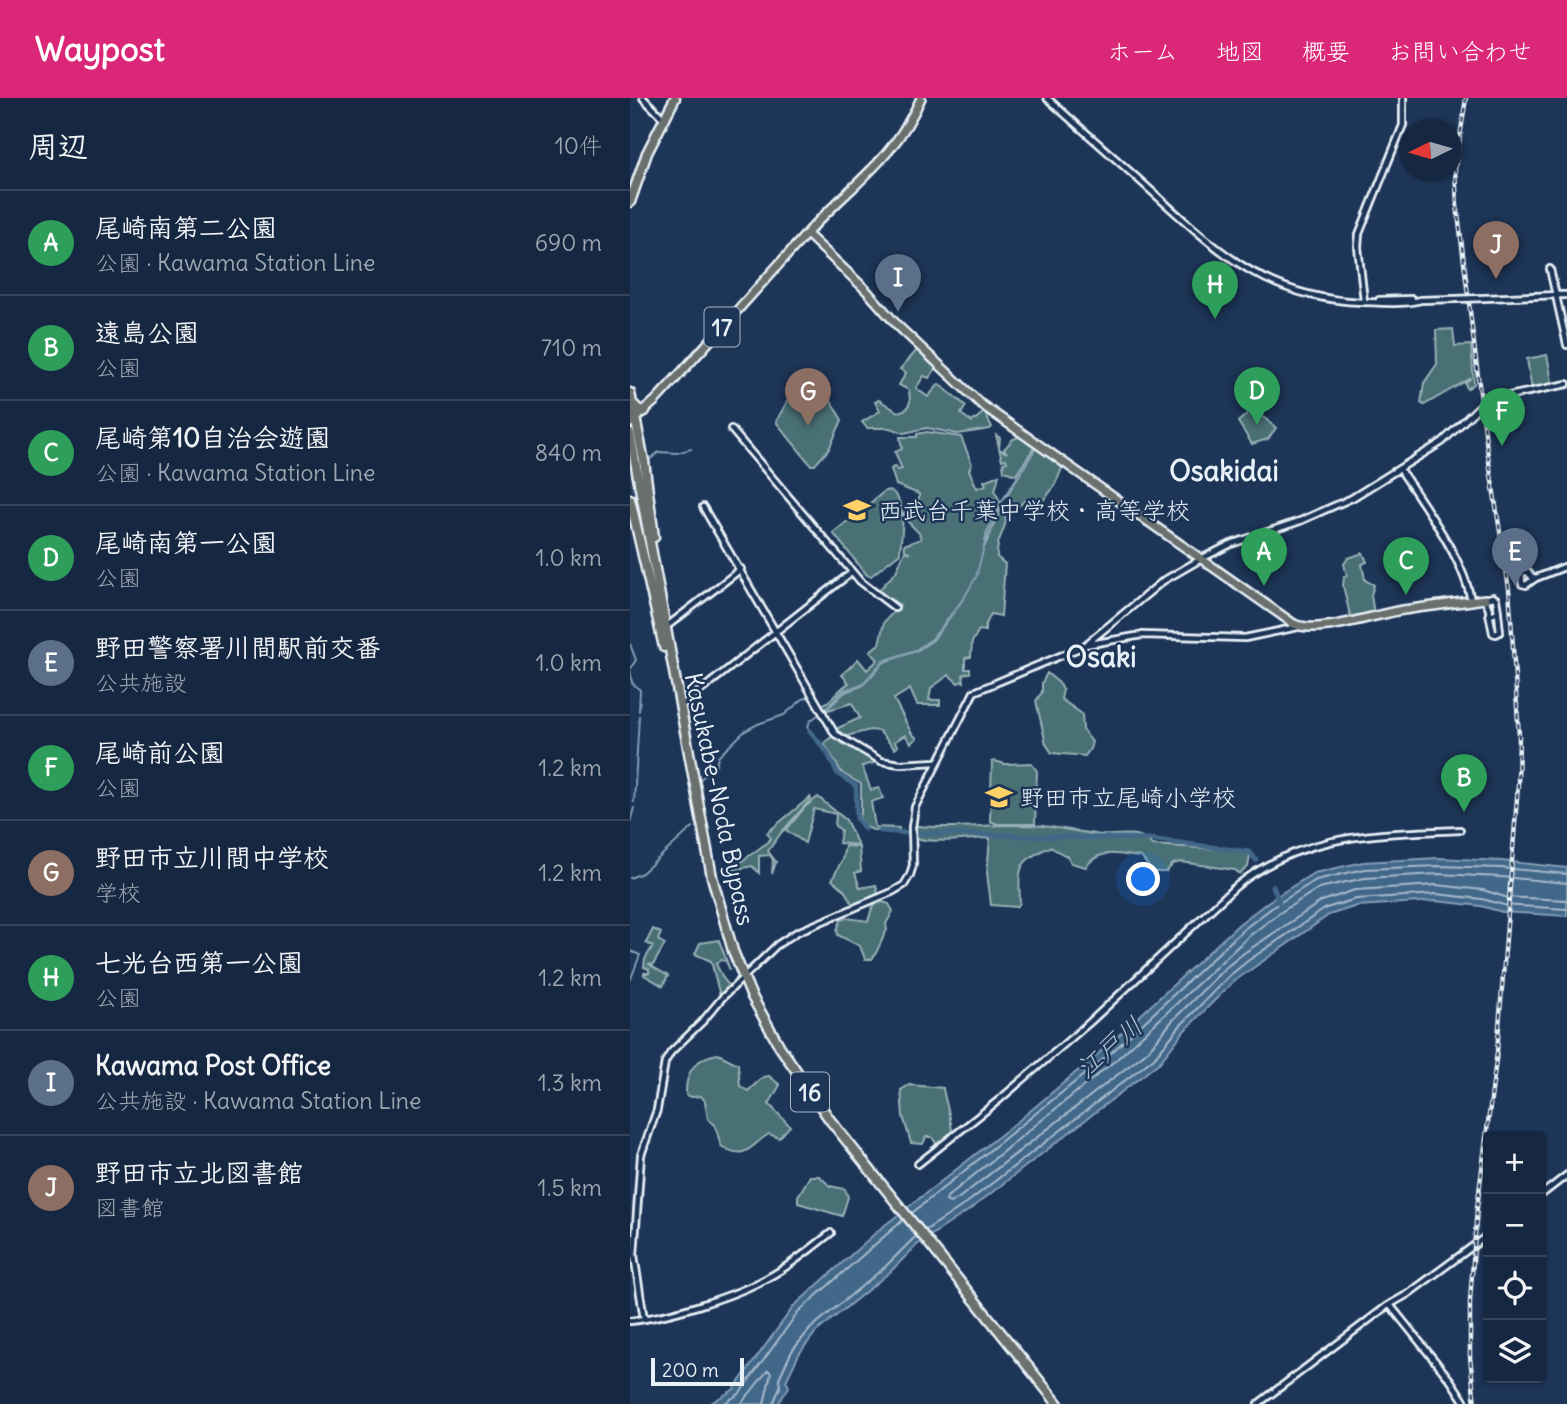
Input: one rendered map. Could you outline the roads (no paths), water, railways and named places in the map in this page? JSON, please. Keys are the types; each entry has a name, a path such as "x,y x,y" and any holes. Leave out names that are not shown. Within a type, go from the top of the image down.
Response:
{"highway":[{"path":"630,188 644,149 673,98"},
{"path":"630,202 662,117"},
{"name":"16","path":"630,393 633,421 648,485 666,627"},
{"path":"632,403 645,411"},
{"name":"Kasukabe-Noda Bypass","path":"630,434 666,653 708,880 723,934 742,979 776,1049 809,1098 1056,1404"},
{"name":"Kasukabe-Noda Bypass","path":"630,456 666,627 712,877 742,979"},
{"name":"16","path":"630,499 666,653"}],"main road":[{"name":"17","path":"633,421 807,234 884,159 912,118 921,98"},
{"path":"807,234 865,289 898,326 982,405 1299,626 1339,624 1395,612 1487,599"}],"street":[{"path":"643,98 662,117"},
{"path":"1047,98 1190,225 1242,267 1263,279 1304,294 1364,302 1398,303 1567,295"},
{"path":"1364,302 1359,234 1402,127 1405,115 1403,98"},
{"path":"1550,269 1558,295 1567,345"},
{"path":"1084,646 1163,581 1231,544 1352,498 1442,442 1485,401 1567,384"},
{"path":"731,429 852,572 874,594 895,608"},
{"path":"1400,469 1459,564 1468,584 1471,601"},
{"path":"703,507 778,631 835,734 881,761 906,764 937,762"},
{"path":"1536,578 1567,566"},
{"path":"666,627 741,569"},
{"path":"680,706 852,572"},
{"path":"1487,599 1496,599 1500,632 1496,634 1493,633 1487,599"},
{"path":"1489,612 1491,615 1498,612"},
{"path":"644,1319 634,1255 640,1166 642,1148 657,1110 664,1064 671,1052 742,979 790,935 904,885 913,865 913,813 917,801 974,692 1084,646 1142,635 1245,638 1299,626"},
{"path":"918,1164 999,1100 1090,1022 1234,888 1260,870 1295,852 1355,836 1460,830"},
{"path":"1542,1194 1567,1175"},
{"path":"630,1321 718,1298 762,1281 796,1260 831,1233"},
{"path":"1258,1404 1390,1304 1408,1294 1483,1239"},
{"path":"1390,1304 1466,1404"}],"water":[{"name":"江戸川","path":"1438,858 1567,868 1567,916 1502,912 1481,906 1436,901 1357,906 1329,915 1233,982 1185,1030 1160,1062 968,1211 918,1244 890,1272 816,1332 799,1354 786,1381 789,1387 778,1404 709,1404 733,1390 794,1306 880,1229 1017,1122 1106,1047 1239,924 1269,901 1314,873 1363,862"}],"waterway":[{"path":"648,461 659,452 677,453 691,449"},
{"path":"810,731 810,721 834,703 844,691 862,685 884,661 916,650 933,639 964,598 976,577 988,532 1002,501 1033,452"},
{"path":"630,644 636,660 630,669 632,683 640,690 639,711"},
{"path":"698,781 716,766 718,757 745,731 784,715 810,696"},
{"path":"634,802 639,716"},
{"path":"810,731 827,752 838,774 856,786 857,819 865,829"},
{"path":"630,822 634,808"},
{"path":"630,878 642,873 693,827"},
{"path":"881,831 908,833"},
{"path":"915,833 1149,839 1250,852 1256,860"},
{"path":"1273,886 1279,903"},
{"path":"721,893 723,900"},
{"path":"630,951 640,955 630,981"}],"railway":[{"path":"1466,98 1455,169 1457,206 1487,449 1509,589 1519,736 1518,785 1497,1052 1477,1208 1470,1301 1470,1357 1475,1404"}],"place":[{"name":"野田市立北図書館","path":"1496,279"},
{"name":"Kawama Post Office","path":"898,312"},
{"name":"七光台西第一公園","path":"1215,319"},
{"name":"尾崎南第一公園","path":"1257,425"},
{"name":"野田市立川間中学校","path":"808,426"},
{"name":"尾崎前公園","path":"1502,446"},
{"name":"西武台千葉中学校・高等学校","path":"857,510"},
{"name":"尾崎南第二公園","path":"1264,586"},
{"name":"野田警察署川間駅前交番","path":"1515,586"},
{"name":"尾崎第10自治会遊園","path":"1406,595"},
{"name":"野田市立尾崎小学校","path":"999,797"},
{"name":"遠島公園","path":"1464,812"}],"district":[{"name":"Osakidai","path":"1224,471"},
{"name":"Osaki","path":"1101,657"}]}
